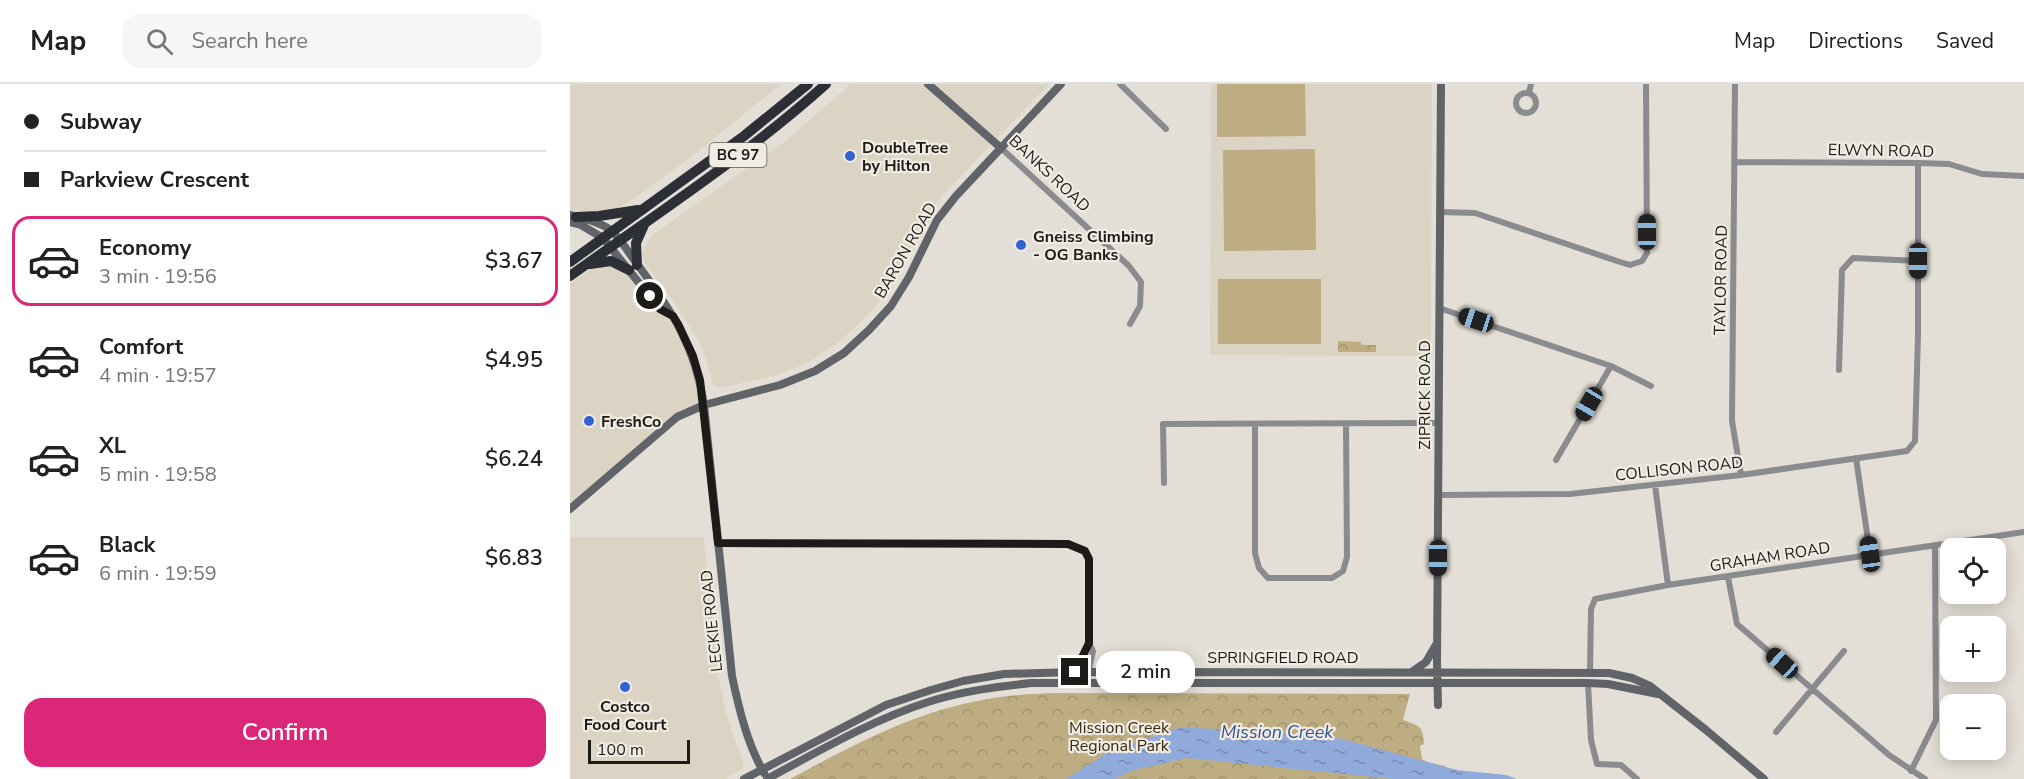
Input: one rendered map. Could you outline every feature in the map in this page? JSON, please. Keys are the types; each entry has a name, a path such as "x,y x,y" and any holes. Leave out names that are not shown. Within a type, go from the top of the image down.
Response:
{"highway":[{"name":"BC 97","path":"570,276 586,264 641,210 744,136 808,84"},
{"name":"BC 97","path":"570,262 646,221 790,116 826,84"},
{"path":"572,218 641,210"},
{"path":"586,264 611,261 633,267 636,243 646,221"}],"main road":[{"name":"BANKS ROAD","path":"928,84 1001,148"},
{"name":"BARON ROAD","path":"570,509 677,417 704,405 780,385 814,371 844,353 891,306 909,277 937,220 956,196 1061,84"},
{"name":"ZIPRICK ROAD","path":"1438,705 1441,84"},
{"name":"LECKIE ROAD","path":"572,218 611,239 633,267 660,309 673,316 693,356 704,405 732,675 741,716 767,779"},
{"path":"1410,673 1426,662 1438,642"},
{"name":"SPRINGFIELD ROAD","path":"744,779 886,705 931,690 963,681 1004,674 1075,672 1609,673 1632,678 1650,686 1764,779"},
{"name":"SPRINGFIELD ROAD","path":"767,779 890,715 967,691 1031,683 1608,684 1659,694"}],"street":[{"path":"1120,84 1166,129"},
{"path":"1529,93 1531,84"},
{"path":"1440,212 1475,213 1630,265 1642,261 1647,253 1646,84"},
{"name":"TAYLOR ROAD","path":"1735,84 1732,421 1741,475"},
{"name":"BANKS ROAD","path":"1001,148 1129,266 1141,282 1140,306 1130,324"},
{"name":"ELWYN ROAD","path":"1735,162 1949,164 1982,174 2024,176"},
{"path":"1839,370 1842,270 1853,258 1918,261 1918,163"},
{"name":"COLLISON ROAD","path":"1438,495 1570,494 1741,475 1906,451 1915,441 1918,261"},
{"path":"1440,308 1611,366 1651,386"},
{"path":"1556,460 1611,366"},
{"path":"1164,483 1163,424 1439,423"},
{"path":"1255,424 1255,553 1259,568 1268,578 1332,578 1343,571 1347,557 1346,424"},
{"path":"1856,458 1870,554"},
{"path":"1655,485 1668,585"},
{"name":"GRAHAM ROAD","path":"1590,673 1591,609 1595,599 1668,585 2024,532"},
{"path":"718,543 1068,544 1085,551 1089,559 1089,643 1075,672"},
{"path":"1911,771 1936,720 1935,545"},
{"path":"1728,577 1737,624 1889,755 1925,779"},
{"path":"1086,683 1093,651 1089,643"},
{"path":"1776,732 1844,651"},
{"path":"1588,684 1591,741 1597,764 1621,765 1637,779"}],"shaded area":[{"path":"570,84 781,84 691,157 632,200 614,209 598,212 570,210"},
{"path":"851,84 1049,84 944,194 928,214 895,277 876,306 858,325 836,344 808,363 774,376 720,388 713,384 698,340 674,302 643,261 642,252 652,235 783,143"},
{"path":"1211,84 1432,84 1431,356 1210,355"},
{"path":"609,265 627,273 667,316 678,332 691,361 699,402 672,415 570,504 570,284 594,267"},
{"path":"570,537 704,537 718,676 727,717 743,762 742,769 724,779 570,779"}],"green space":[{"path":"1217,84 1305,84 1306,136 1217,137"},
{"path":"1315,149 1316,250 1224,251 1223,150"},
{"path":"1218,279 1321,279 1321,344 1218,344"},
{"path":"1338,341 1376,345 1376,352 1338,352"},
{"name":"Mission Creek Regional Park","path":"1058,693 1410,694 1403,720 1420,728 1424,744 1420,746 1422,759 1445,766 1444,778 1447,779 790,779 887,730 950,707 1019,695"}],"water":[{"name":"Mission Creek","path":"1180,727 1331,736 1457,770 1506,775 1517,779 1394,779 1187,758 1134,770 1115,779 1066,779 1109,752"}],"place":[{"name":"DoubleTree by Hilton","path":"850,156"},
{"name":"Gneiss Climbing - OG Banks","path":"1021,245"},
{"name":"FreshCo","path":"589,421"},
{"name":"Costco Food Court","path":"625,687"}],"route":[{"path":"650,296 660,309 673,316 678,324 693,356 700,380 718,543 1068,544 1085,551 1089,559 1089,643 1075,672"}]}
